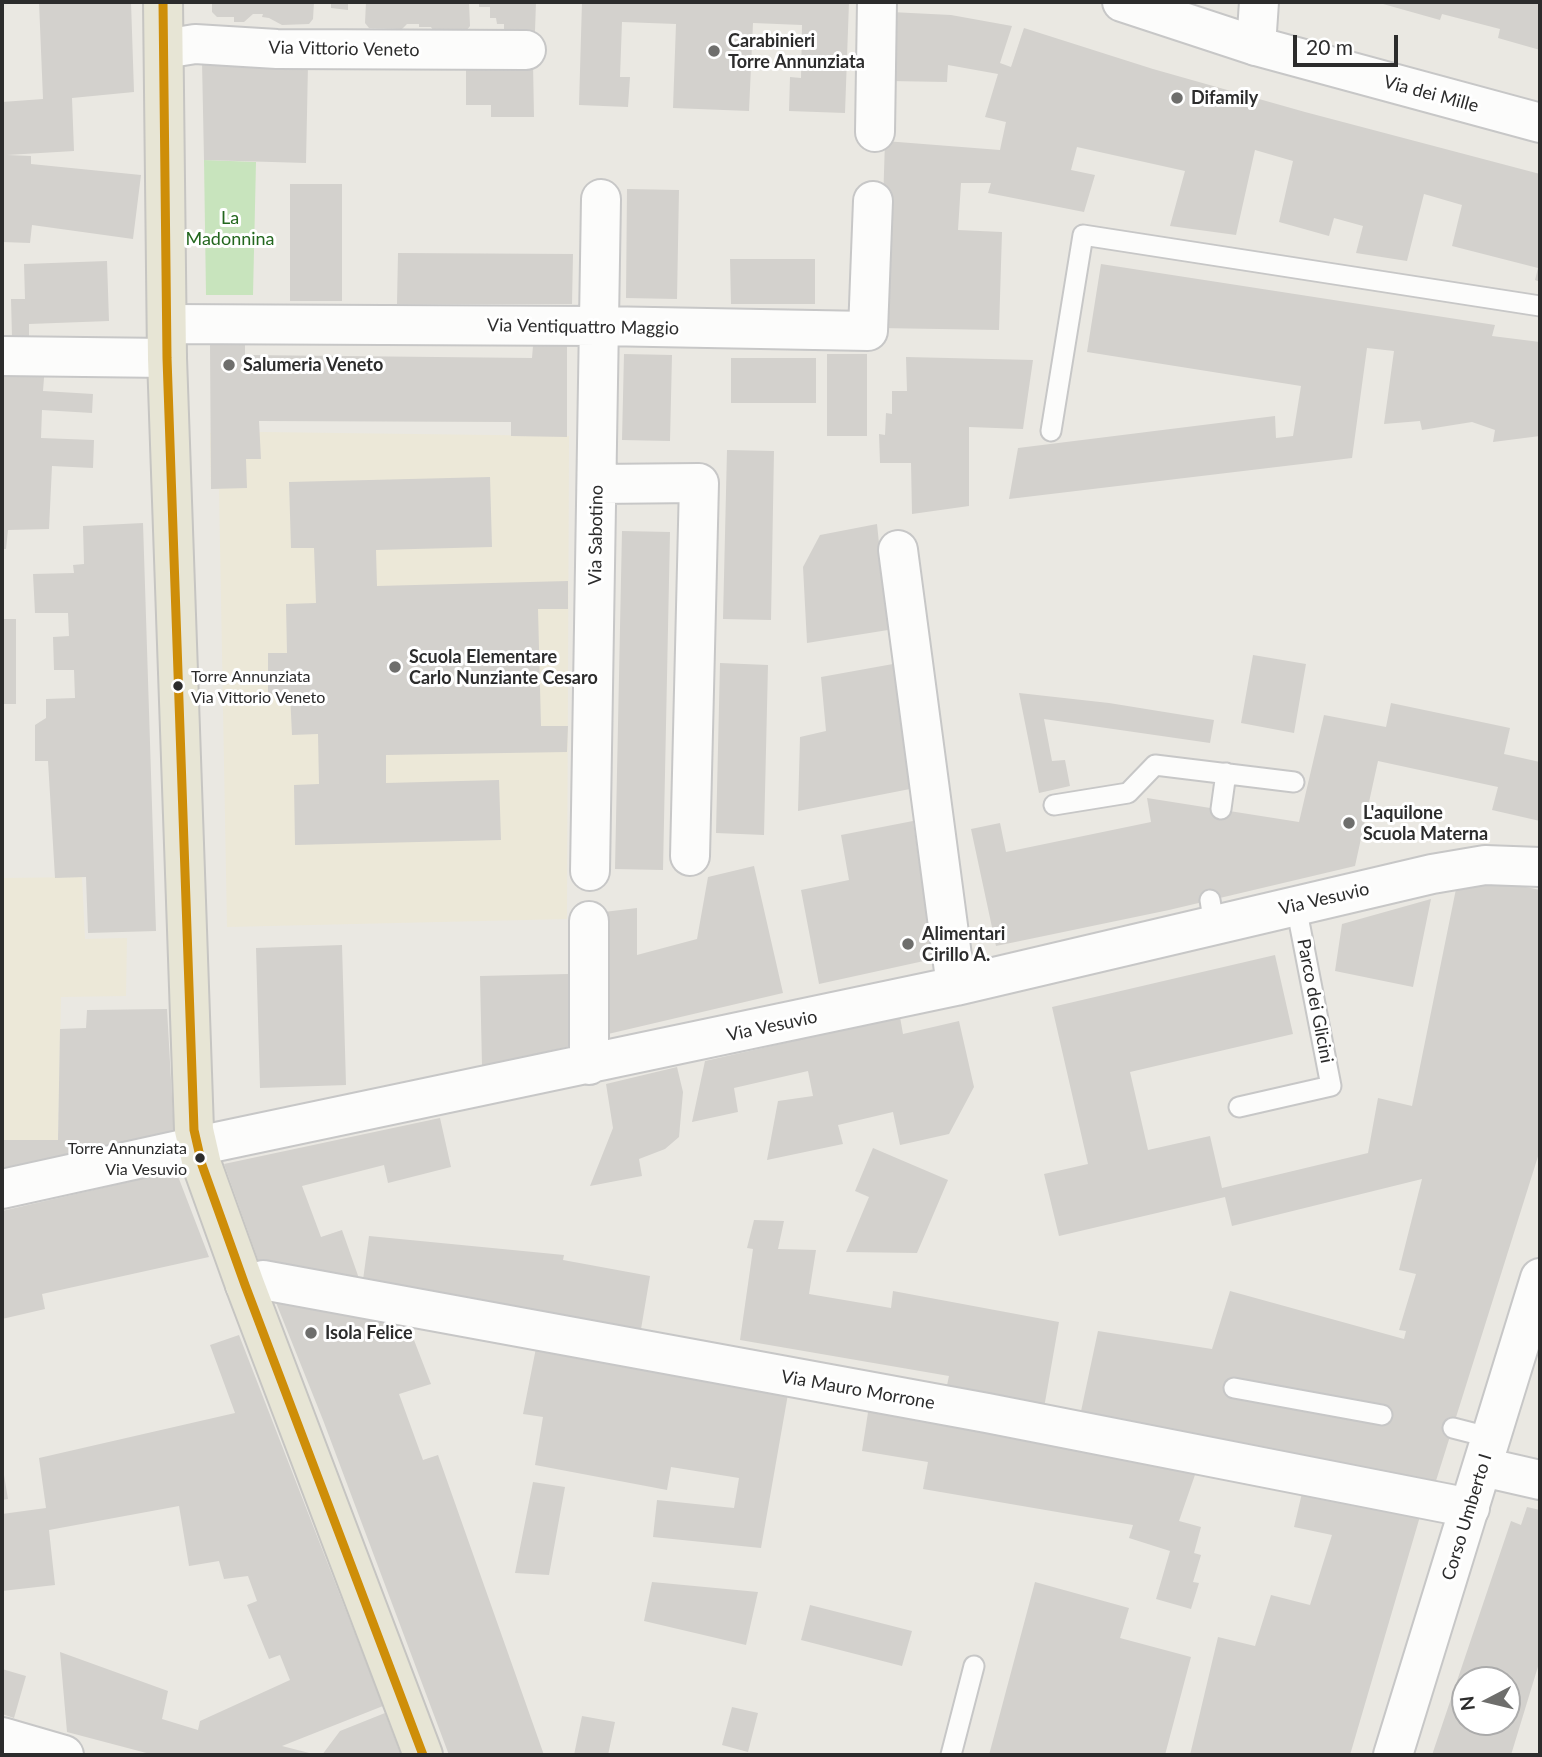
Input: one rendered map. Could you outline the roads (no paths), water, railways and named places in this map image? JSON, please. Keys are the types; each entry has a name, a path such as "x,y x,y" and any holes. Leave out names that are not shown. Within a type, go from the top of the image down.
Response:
{"main road":[{"path":"163,2 167,341 197,1146 245,1285 423,1755"}],"street":[{"path":"875,132 877,2"},
{"name":"Via dei Mille","path":"1122,2 1256,46 1540,123"},
{"path":"1256,46 1259,2"},
{"name":"Via Vittorio Veneto","path":"164,49 195,44 277,49 526,50"},
{"name":"Via Sabotino","path":"590,871 601,199"},
{"name":"Via Ventiquattro Maggio","path":"2,356 167,341 600,326 868,331 873,201"},
{"path":"597,484 699,483 690,856"},
{"path":"898,550 956,986"},
{"name":"Via Vesuvio","path":"2,1189 956,986 1212,913 1296,906 1432,874 1485,865 1540,867"},
{"path":"589,921 589,1065"},
{"name":"Corso Umberto I","path":"1393,1755 1540,1278"},
{"name":"Via Mauro Morrone","path":"245,1285 263,1280 1000,1416 1470,1508"},
{"path":"1488,1452 1540,1480"},
{"path":"2,1737 64,1755"}],"lane":[{"path":"1051,431 1083,235 1540,306"},
{"path":"1054,805 1128,793 1155,765 1294,782"},
{"path":"1221,809 1226,774"},
{"name":"Parco dei Glicini","path":"1239,1107 1331,1086 1296,906"},
{"path":"1234,1388 1382,1415"},
{"path":"1453,1428 1488,1452"},
{"path":"951,1755 974,1666"}],"place":[{"name":"Carabinieri Torre Annunziata","path":"714,51"},
{"name":"Difamily","path":"1177,98"},
{"name":"Salumeria Veneto","path":"229,365"},
{"name":"Scuola Elementare Carlo Nunziante Cesaro","path":"395,667"},
{"name":"Torre Annunziata Via Vittorio Veneto","path":"178,686"},
{"name":"L'aquilone Scuola Materna","path":"1349,823"},
{"name":"Alimentari Cirillo A.","path":"908,944"},
{"name":"Torre Annunziata Via Vesuvio","path":"200,1158"},
{"name":"Isola Felice","path":"311,1333"}],"park label":[{"name":"La Madonnina","path":"230,228"}]}
